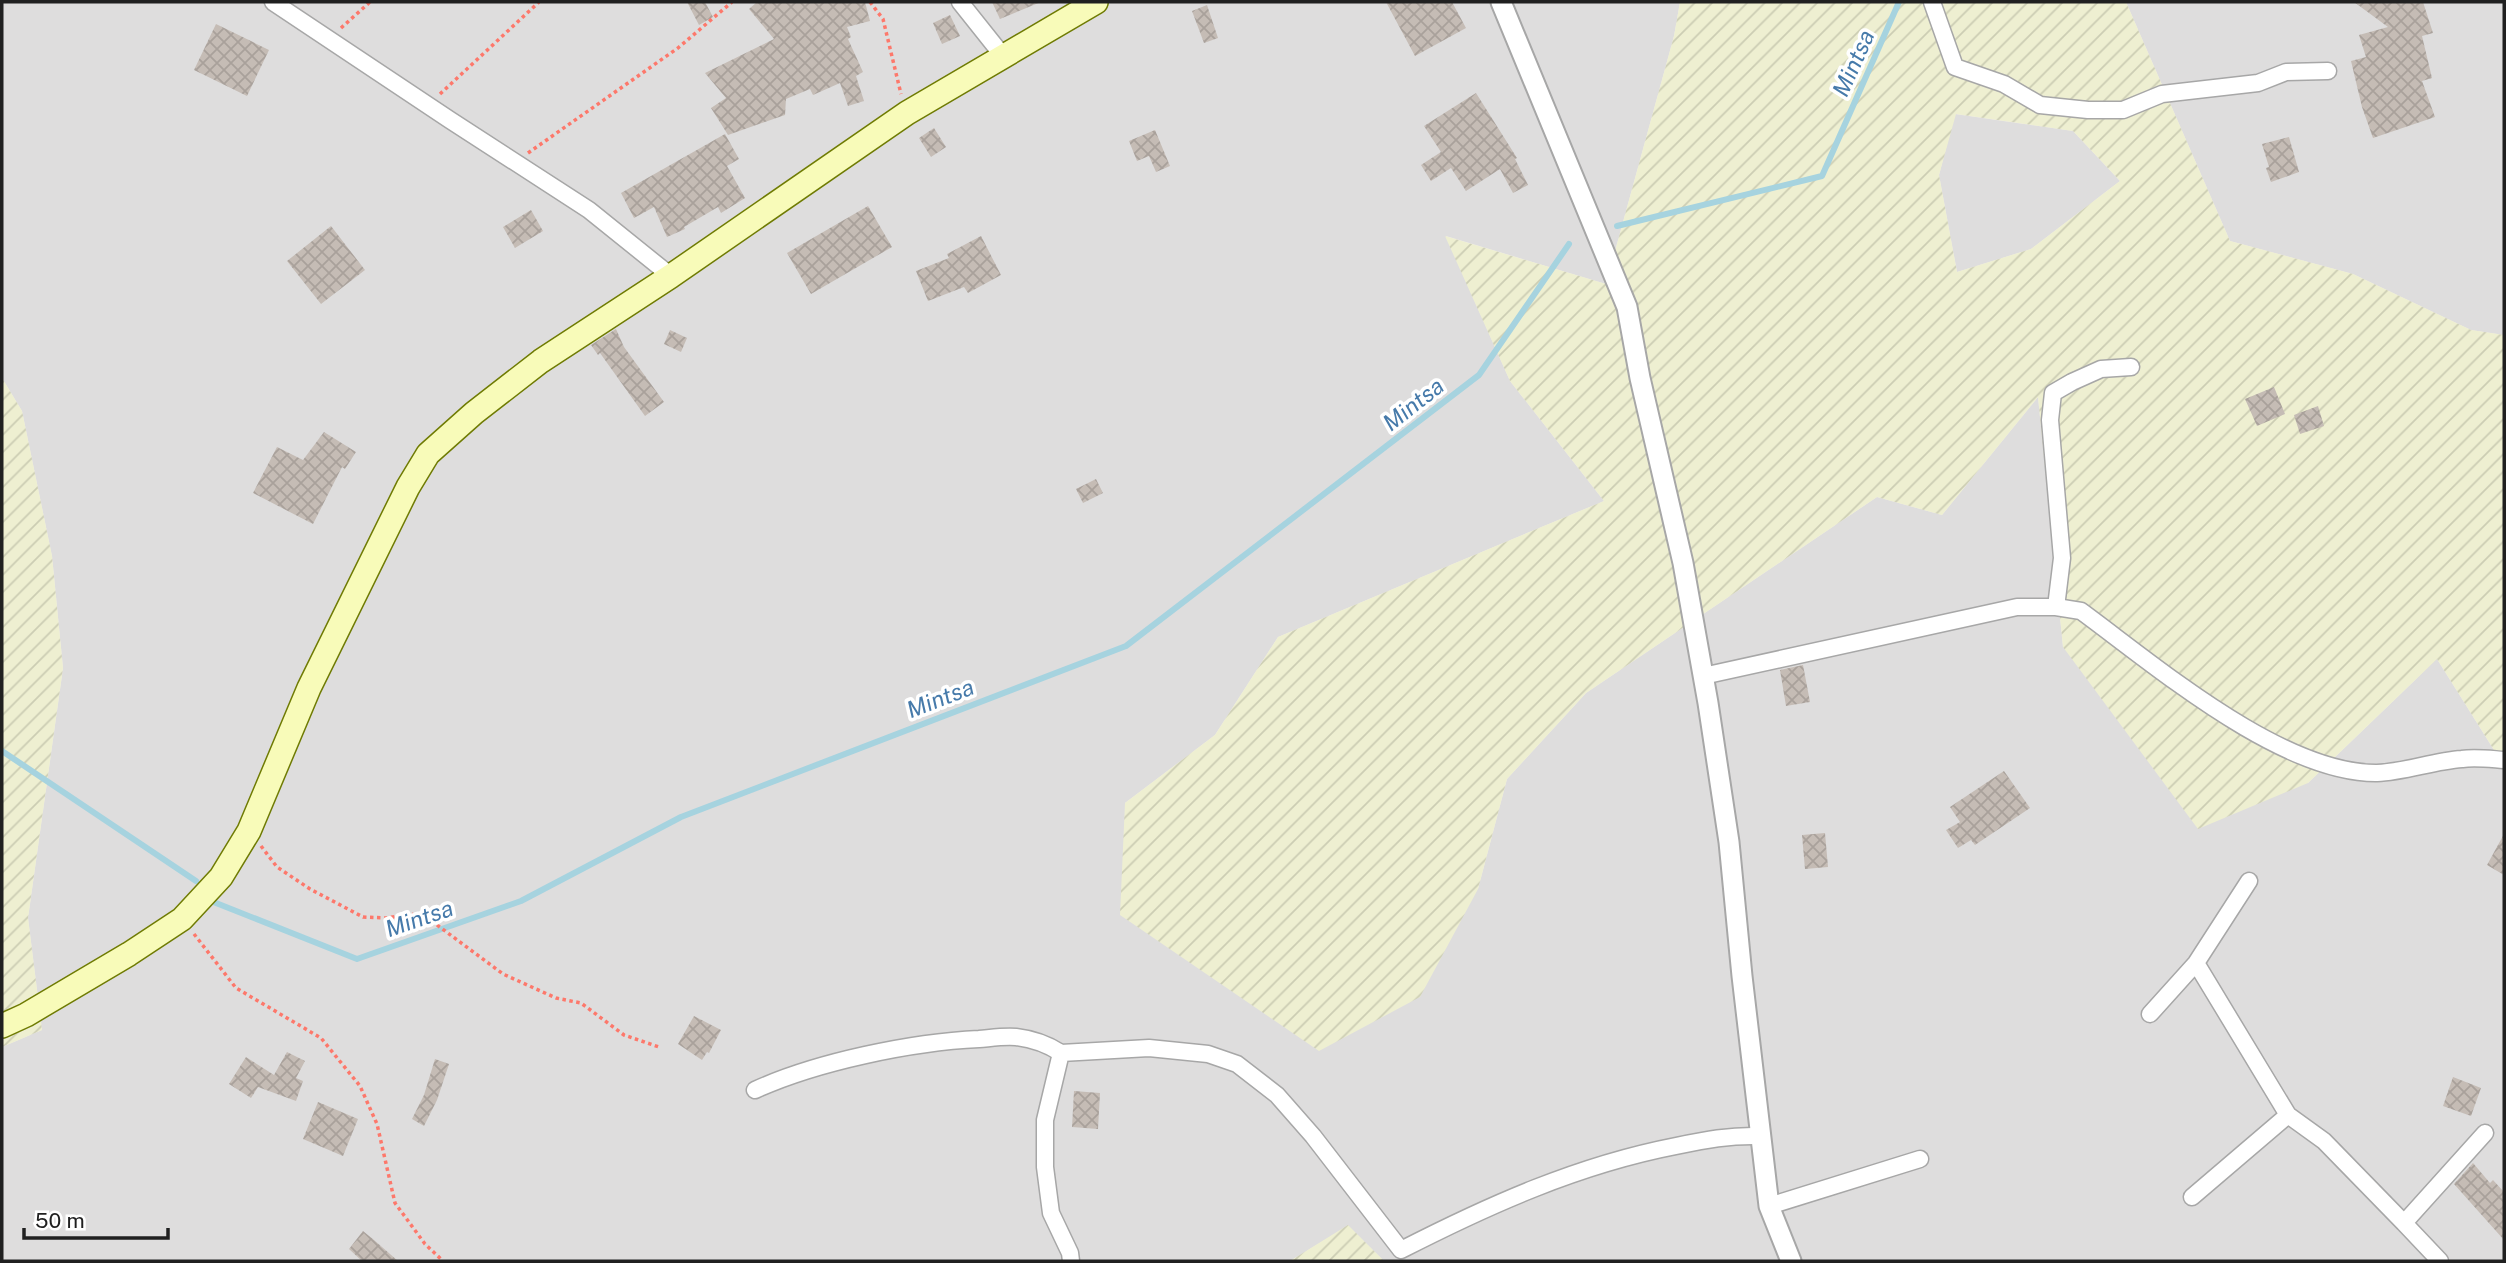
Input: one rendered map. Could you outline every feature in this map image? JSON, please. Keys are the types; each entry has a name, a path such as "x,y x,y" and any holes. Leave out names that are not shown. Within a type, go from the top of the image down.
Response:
{"main road":[{"path":"2,1026 72,988 182,919 221,877 249,831 309,688 408,487 428,454 474,413 541,361 907,113 1096,2"}],"street":[{"path":"273,2 589,210 671,275"},
{"path":"960,2 1003,56"},
{"path":"1501,2 1627,307 1640,378 1683,563 1703,676 1729,842 1769,1206 1791,1261"},
{"path":"1932,2 1955,67 2004,84 2040,105 2088,110 2123,110 2162,94 2258,83 2286,72 2328,71"},
{"path":"2056,607 2062,558 2050,420 2053,393 2101,369 2131,367"},
{"path":"1703,676 2017,607 2056,607 2081,611 2212,707 2272,742 2328,767 2377,773 2463,758 2504,760"},
{"path":"2150,1014 2196,963 2249,881"},
{"path":"2196,963 2288,1115 2325,1141 2440,1261"},
{"path":"755,1090 784,1077 878,1053 950,1040 1016,1037 1045,1043 1061,1053 1149,1048 1208,1054 1237,1064 1277,1095 1312,1136 1402,1255 1529,1188 1574,1172 1642,1152 1731,1135 1760,1136"},
{"path":"1061,1053 1045,1120 1045,1167 1051,1213 1070,1253 1071,1261"},
{"path":"2192,1197 2288,1115"},
{"path":"2404,1223 2485,1133"},
{"path":"1769,1206 1920,1159"}],"path":[{"path":"329,39 370,2"},
{"path":"428,106 539,2"},
{"path":"515,162 678,48 732,2"},
{"path":"870,2 883,19 895,75 907,113"},
{"path":"249,831 277,867 310,889 363,917 387,918 411,914 429,919 503,974 556,998 581,1003 624,1035 659,1046"},
{"path":"182,919 236,988 321,1038 360,1086 377,1124 395,1203 425,1244 443,1261"}],"shaded area":[{"path":"2,2 1680,2 1674,36 1606,284 1446,236 1510,381 1604,501 1278,637 1215,735 1125,803 1478,889 1507,779 1586,693 1877,497 1942,515 2038,397 2063,647 2308,783 2437,659 2504,766 2504,1261 1384,1261 1348,1226 1290,1261 2,1261 2,1047 42,1030 28,918 63,668 52,556 22,411 2,378"},
{"path":"2126,2 2504,2 2504,335 2471,330 2353,274 2230,241"},
{"path":"1955,114 2073,131 2120,181 2031,249 1957,272 1939,175"}],"green space":[{"path":"1680,2 2126,2 2230,241 2353,274 2471,330 2504,335 2504,766 2437,659 2308,783 2198,829 2063,647 2038,397 1942,515 1877,497 1586,693 1507,779 1478,889 1420,997 1319,1051 1120,915 1125,803 1215,735 1278,637 1604,501 1510,381 1445,236 1606,284 1674,36","holes":["1956,114 2073,131 2120,181 2031,249 1957,272 1939,175"]},
{"path":"2,378 22,411 52,556 63,668 28,918 42,1030 2,1047"},
{"path":"1348,1225 1384,1261 1290,1261"}],"building":[{"path":"687,2 705,2 713,17 699,25"},
{"path":"757,2 865,2 870,21 847,27 851,37 848,39 863,72 856,76 864,101 848,106 840,83 813,95 810,89 786,99 785,115 728,135 711,108 726,98 705,73 774,39 749,9"},
{"path":"992,2 1041,2 1000,19"},
{"path":"1386,2 1452,2 1466,28 1415,56"},
{"path":"2354,2 2423,2 2433,33 2422,36 2432,78 2422,81 2435,117 2373,138 2351,61 2366,57 2359,35 2388,27"},
{"path":"1207,5 1218,38 1204,43 1192,11"},
{"path":"950,15 960,36 942,44 933,23"},
{"path":"216,24 269,50 247,96 194,70"},
{"path":"1476,93 1517,158 1515,159 1528,185 1513,193 1500,169 1466,191 1451,168 1431,181 1421,165 1441,152 1424,126"},
{"path":"934,128 946,147 931,157 919,138"},
{"path":"1155,130 1170,166 1156,172 1149,156 1137,161 1129,141"},
{"path":"725,134 739,159 727,166 745,198 721,213 718,207 684,227 685,229 667,237 654,207 634,218 621,193"},
{"path":"2289,137 2299,172 2271,182 2262,144"},
{"path":"868,206 892,247 811,294 787,253"},
{"path":"531,210 543,231 515,248 503,227"},
{"path":"331,226 365,270 321,304 287,261"},
{"path":"981,236 1001,275 968,293 964,287 928,301 916,271 949,258 947,254"},
{"path":"616,329 624,347 664,402 645,416 600,353 598,355 591,345"},
{"path":"670,330 687,338 681,352 664,344"},
{"path":"2274,387 2285,414 2257,426 2245,399"},
{"path":"2318,406 2324,426 2300,434 2294,415"},
{"path":"324,432 356,452 345,469 342,467 313,524 253,493 277,447 303,460"},
{"path":"1096,479 1103,493 1083,503 1076,489"},
{"path":"1803,665 1810,702 1786,706 1780,670"},
{"path":"2004,771 2030,808 1975,845 1971,840 1958,848 1946,830 1960,822 1950,807"},
{"path":"1825,833 1828,867 1805,869 1802,835"},
{"path":"2504,834 2504,875 2487,865"},
{"path":"694,1016 721,1030 709,1053 707,1052 702,1060 678,1044"},
{"path":"287,1052 305,1061 296,1078 303,1081 296,1101 258,1087 251,1098 229,1084 246,1057 274,1075"},
{"path":"435,1059 449,1064 437,1100 424,1126 412,1119 424,1095"},
{"path":"2453,1077 2481,1088 2471,1116 2443,1106"},
{"path":"1074,1091 1100,1093 1098,1129 1072,1127"},
{"path":"318,1102 358,1119 343,1156 303,1139"},
{"path":"2473,1163 2490,1183 2493,1180 2504,1192 2504,1240 2454,1184"},
{"path":"363,1231 398,1261 362,1261 349,1249"}],"waterway":[{"name":"Mintsa","path":"1617,226 1822,176 1899,2"},
{"name":"Mintsa","path":"211,901 357,959 521,901 681,817 1126,646 1479,375 1569,244"},
{"name":"Mintsa","path":"2,751 196,881"}]}
